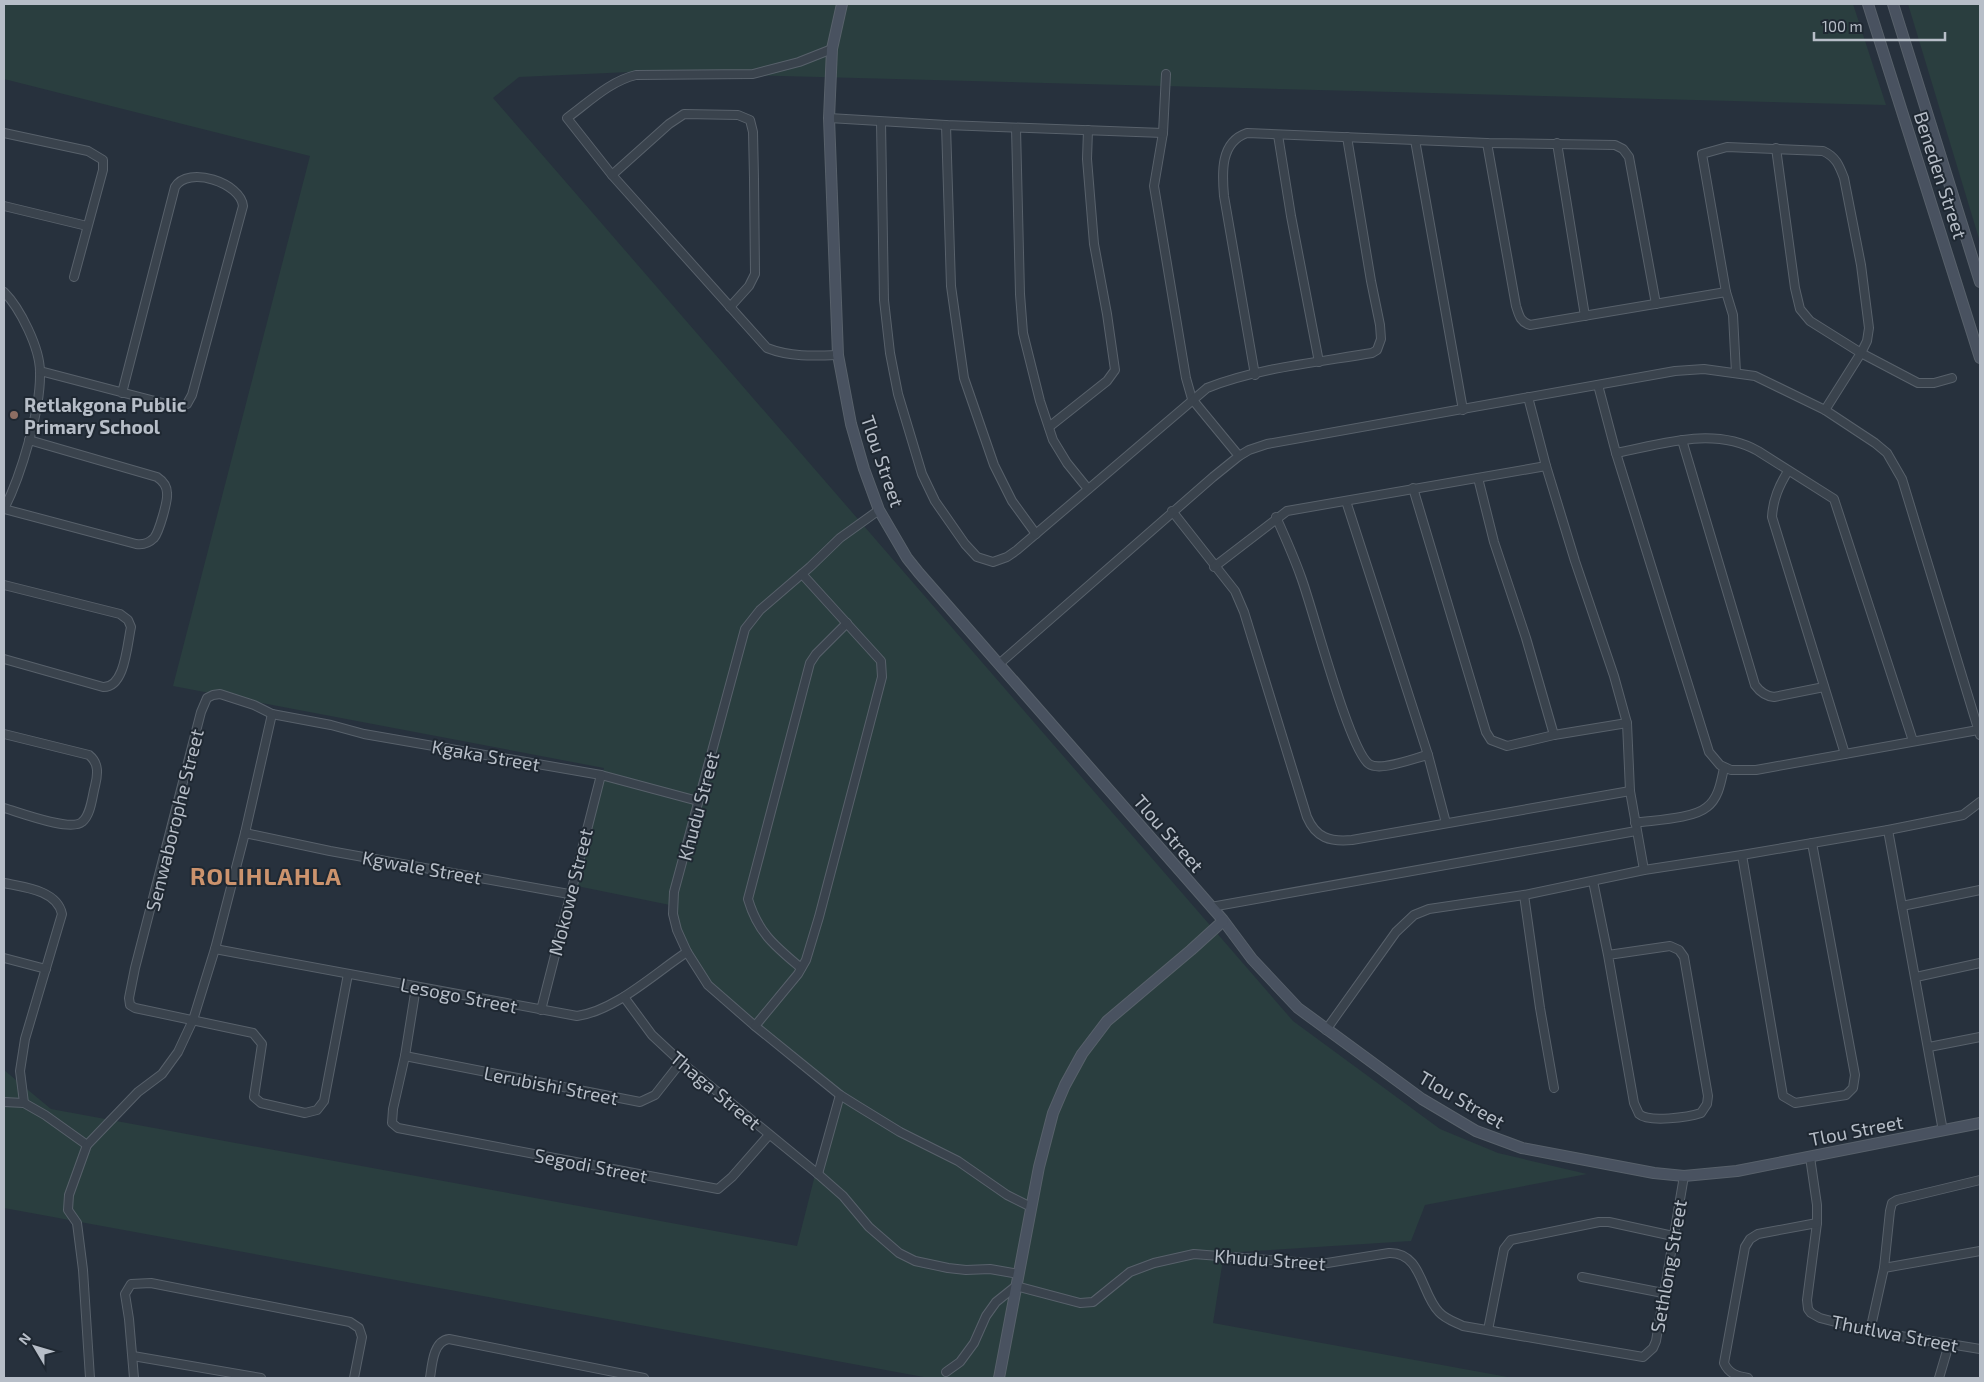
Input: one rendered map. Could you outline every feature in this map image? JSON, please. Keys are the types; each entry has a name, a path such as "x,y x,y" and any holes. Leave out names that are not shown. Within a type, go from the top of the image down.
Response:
{"street":[{"name":"Tlou Street","path":"842,4 832,49 830,118 838,355 851,424 864,469 879,510 907,558 919,573 1211,906 1252,959 1283,994 1326,1030 1422,1098 1476,1131 1522,1148 1601,1164 1684,1176 1737,1171 1980,1123"},
{"name":"Beneden Street","path":"1868,4 1980,358"},
{"name":"Beneden Street","path":"1893,4 1980,282"},
{"path":"832,49 799,62 753,74 636,75 619,81 567,118 612,175 766,348 796,356 838,355"},
{"path":"1166,74 1163,133 1154,186 1186,378 1192,399 1239,456"},
{"path":"612,175 669,124 684,114 738,115 750,120 754,180 755,274 749,286 730,307"},
{"path":"830,118 946,126 1163,133"},
{"path":"882,122 884,300 890,353 898,394 924,480 935,501 965,544 981,560 993,562 1007,557 1036,534 1207,388 1226,381 1375,352 1380,346 1381,339 1347,137"},
{"path":"946,126 951,286 964,378 994,465 1012,501 1036,534"},
{"path":"1016,128 1023,333 1040,401 1049,427 1060,452 1088,489"},
{"path":"1049,427 1107,381 1115,368 1094,244 1087,159 1088,130"},
{"path":"4,133 80,148 103,160 103,170 74,277"},
{"path":"1255,375 1224,196 1222,172 1230,144 1238,136 1247,134 1615,145 1629,156 1656,304"},
{"path":"1278,135 1291,216 1319,362"},
{"path":"1415,140 1463,410"},
{"path":"1487,142 1516,306 1524,323 1530,325 1726,292"},
{"path":"1557,143 1585,316"},
{"path":"1736,373 1732,315 1726,292 1702,154 1727,147 1823,151 1832,155 1839,165 1850,206 1866,291 1869,328 1867,341 1861,353 1825,410"},
{"path":"1776,148 1795,288 1800,308 1810,321 1861,353 1918,383 1934,383 1952,378"},
{"path":"40,371 122,393 178,407 185,406 189,401 243,206 240,196 234,189 194,176 181,180 175,187 122,393"},
{"path":"4,206 87,226"},
{"path":"4,292 12,300 28,331 36,351 40,371 29,440 22,465 4,509 141,544 153,539 158,530 168,495 164,484 157,477 29,440"},
{"path":"999,664 1172,511 1239,456 1259,446 1298,437 1463,410 1528,397 1598,385 1704,369 1755,376 1825,410 1887,453 1902,479 1979,733 1913,740 1756,770 1737,772 1724,768 1716,761 1709,752 1703,736 1616,453 1598,385"},
{"path":"1528,397 1546,466 1575,562 1614,676 1627,723 1630,791 1644,870"},
{"path":"1616,453 1682,440 1716,437 1746,444 1834,499 1913,740"},
{"path":"1682,440 1755,685 1760,692 1774,697 1824,687"},
{"path":"1214,566 1276,517 1287,511 1546,466"},
{"path":"1788,471 1778,488 1772,517 1845,754"},
{"path":"1478,478 1494,542 1526,638 1554,735"},
{"path":"1413,488 1486,732 1492,740 1507,746 1554,735 1627,723"},
{"path":"1346,501 1428,755 1446,823"},
{"name":"Khudu Street","path":"879,510 840,538 760,610 745,629 674,892 672,907 676,930 687,952 708,985 840,1095 900,1132 964,1165 1007,1196 1031,1207"},
{"path":"1172,511 1235,592 1244,612 1312,827 1329,840 1339,842 1630,791"},
{"path":"1276,517 1301,578 1342,708 1359,754 1368,764 1377,767 1428,755"},
{"path":"755,1026 806,960 882,677 881,661 802,574"},
{"path":"4,585 115,612 128,620 131,628 120,678 114,684 108,686 102,686 4,658"},
{"path":"801,968 768,940 752,914 748,899 810,663 816,654 847,623"},
{"name":"Senwaborophe Street","path":"194,1020 135,1008 130,1005 129,998 135,968 205,700 213,695 220,694 254,705 272,714"},
{"path":"90,1378 83,1270 77,1223 68,1210 69,1195 88,1145 138,1092 162,1074 178,1052 194,1020 216,949 272,714"},
{"name":"Kgaka Street","path":"272,714 331,725 364,734 601,775 698,801"},
{"path":"4,734 89,755 97,765 97,773 90,809 80,824 65,825 4,808"},
{"path":"1211,906 1635,827 1692,814 1708,807 1718,792 1724,768"},
{"name":"Mokowe Street","path":"541,1010 569,894 601,775"},
{"path":"1326,1030 1396,932 1414,915 1429,910 1524,895 1644,870 1742,856 1888,830 1963,814 1980,802"},
{"path":"1888,830 1943,1130"},
{"name":"Kgwale Street","path":"245,833 330,851 569,894"},
{"path":"1742,856 1783,1096 1795,1103 1846,1095 1853,1088 1856,1075 1812,843"},
{"path":"1593,881 1634,1103 1639,1114 1649,1118 1691,1116 1702,1113 1707,1104 1708,1096 1684,957 1679,950 1670,946 1608,955"},
{"path":"4,883 41,893 59,903 62,915 25,1039 20,1071 24,1103"},
{"path":"1902,906 1980,890"},
{"path":"1524,895 1540,1008 1554,1088"},
{"path":"999,1378 1044,1147 1053,1114 1065,1084 1082,1054 1108,1021 1223,921"},
{"name":"Lesogo Street","path":"216,949 577,1016 587,1015 603,1009 624,997 687,952"},
{"path":"4,958 46,970"},
{"path":"1916,977 1980,963"},
{"path":"194,1020 250,1031 257,1036 262,1044 253,1091 254,1097 261,1103 305,1113 319,1108 323,1104 348,974"},
{"path":"405,1056 416,987"},
{"name":"Thaga Street","path":"624,997 652,1035 681,1062 818,1174 843,1196 869,1227 904,1256 915,1261 948,1268 966,1270 990,1268 1019,1274"},
{"path":"1929,1048 1980,1037"},
{"name":"Lerubishi Street","path":"405,1056 640,1102 656,1095 681,1062"},
{"name":"Segodi Street","path":"405,1056 393,1109 392,1123 398,1128 407,1130 714,1188 720,1188 727,1183 769,1135"},
{"path":"818,1174 840,1095"},
{"path":"4,1102 24,1103 88,1145"},
{"path":"1748,1378 1737,1376 1727,1370 1724,1363 1745,1247 1750,1239 1758,1234 1817,1223 1810,1157"},
{"name":"Sethlong Street","path":"1648,1354 1656,1341 1684,1176"},
{"path":"1870,1330 1884,1268 1890,1206 1895,1201 1980,1180"},
{"path":"1488,1330 1504,1249 1511,1240 1599,1222 1609,1222 1673,1236"},
{"name":"Thutlwa Street","path":"1817,1223 1807,1300 1808,1309 1811,1313 1820,1318 1870,1330 1980,1349"},
{"path":"1884,1268 1980,1251"},
{"name":"Khudu Street","path":"1016,1286 1086,1303 1093,1302 1130,1272 1154,1263 1194,1254 1321,1264 1398,1253 1406,1257 1418,1272 1432,1304 1440,1314 1463,1326 1636,1357 1643,1357 1648,1354"},
{"path":"1582,1277 1663,1293"},
{"path":"134,1378 125,1294 131,1284 151,1283 350,1322 359,1328 362,1336 354,1378"},
{"path":"946,1372 960,1362 974,1343 986,1316 996,1302 1016,1286"},
{"path":"430,1378 437,1348 443,1341 449,1339 644,1378"},
{"path":"1939,1378 1948,1344"},
{"path":"133,1356 261,1378"}],"green space":[{"path":"4,4 1853,4 1886,105 630,72 519,77 493,98 1293,1021 1440,1129 1498,1153 1587,1174 1425,1205 1411,1241 1224,1253 1213,1323 1513,1378 929,1378 4,1208 4,1070 51,1109 797,1246 837,1088 720,995 686,955 675,906 577,886 604,768 173,686 310,156 4,79"},
{"path":"1908,4 1980,4 1980,242"}],"place":[{"name":"Retlakgona Public Primary School","path":"14,415"}],"district":[{"name":"ROLIHLAHLA","path":"266,875"}]}
